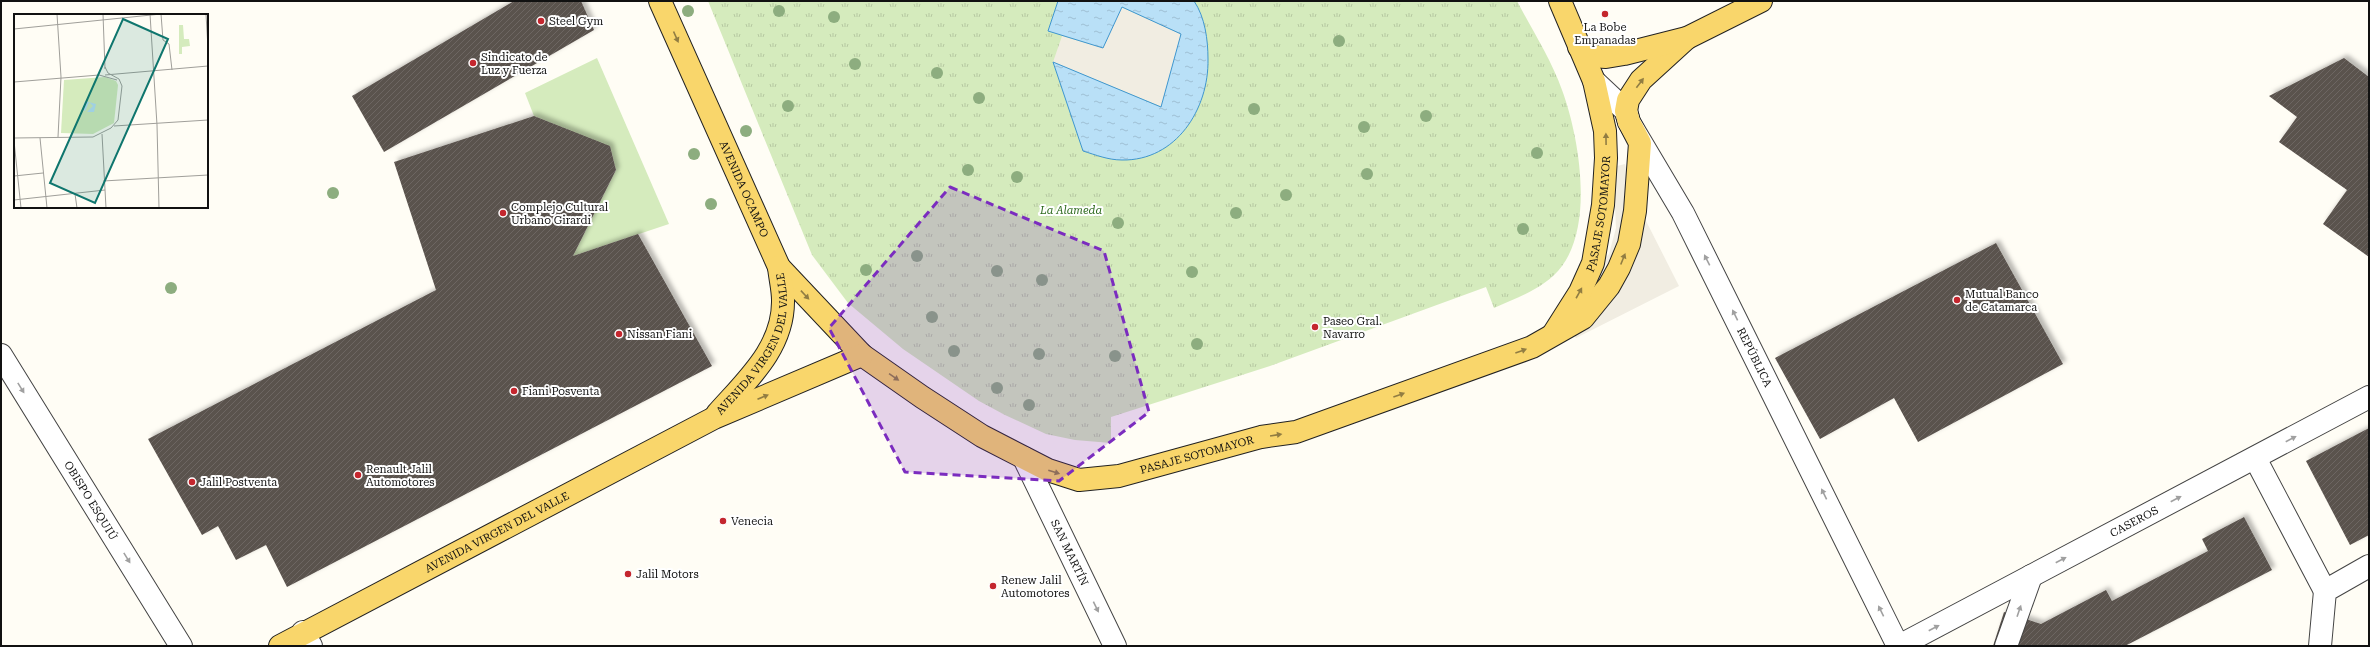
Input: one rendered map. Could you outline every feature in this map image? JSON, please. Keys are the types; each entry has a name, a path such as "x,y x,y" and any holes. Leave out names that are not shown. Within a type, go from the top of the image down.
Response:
{"main road":[{"name":"AVENIDA OCAMPO","path":"660,1 779,267 862,355"},
{"name":"PASAJE SOTOMAYOR","path":"1551,338 1580,292 1593,263 1599,230 1605,176 1605,131 1594,81 1560,1"},
{"path":"1579,47 1590,56 1606,57 1687,38 1760,1"},
{"path":"1626,111 1628,100 1641,80 1687,38"},
{"name":"PASAJE SOTOMAYOR","path":"862,355 982,436 1048,470 1079,480 1119,476 1261,437 1296,432 1532,347 1551,338 1583,318 1609,286 1619,268 1629,244 1635,211 1640,143"},
{"name":"AVENIDA VIRGEN DEL VALLE","path":"714,418 769,354 780,324 783,301 779,267"},
{"name":"AVENIDA VIRGEN DEL VALLE","path":"280,646 307,639 714,418 862,355"}],"street":[{"name":"REPÚBLICA","path":"1594,81 1626,111 1629,122 1640,143 1683,212 1899,646"},
{"name":"OBISPO ESQUIÚ","path":"2,358 181,646"},
{"name":"CASEROS","path":"1899,646 2369,397"},
{"name":"SAN MARTÍN","path":"1024,458 1115,646"},
{"path":"2255,458 2325,591 2320,646"},
{"path":"2325,591 2369,566"},
{"path":"2006,646 2031,576"}],"highlighted area":[{"path":"950,187 1104,251 1149,412 1059,481 905,472 829,328"}],"green space":[{"name":"La Alameda","path":"708,1 1517,1 1558,78 1574,131 1580,179 1581,204 1578,227 1572,248 1562,266 1555,274 1540,286 1522,296 1494,308 1486,287 1270,366 1111,417 1111,443 1075,440 1046,434 979,401 903,349 848,303 812,255"},
{"path":"597,58 669,224 573,256 616,170 610,147 534,116 525,93"}],"shaded area":[{"path":"1121,7 1181,34 1162,107 1053,62 1062,36 1103,48"},
{"path":"1625,164 1628,176 1627,201 1617,254 1599,271 1597,267 1609,254 1616,228 1613,167"},
{"path":"1644,217 1679,286 1576,338 1571,332 1599,313 1625,281"}],"water":[{"path":"1058,1 1194,1 1201,14 1206,37 1208,59 1207,78 1203,96 1195,113 1186,129 1173,142 1158,152 1141,158 1122,160 1107,158 1083,151 1053,62 1161,107 1181,34 1122,7 1103,48 1048,31"}],"building":[{"name":"Sindicato de Luz y Fuerza","path":"514,1 581,1 594,30 384,152 352,96"},
{"path":"2344,58 2369,77 2369,257 2323,224 2347,190 2279,142 2297,117 2269,96"},
{"path":"534,116 610,146 616,170 573,256 638,234 712,366 287,587 266,545 236,560 218,526 202,535 148,439 436,290 394,162"},
{"name":"Mutual Banco de Catamarca","path":"1996,243 2063,364 1918,442 1894,398 1820,439 1775,358"},
{"path":"2369,428 2369,535 2350,545 2306,461"},
{"path":"2244,517 2272,570 2125,646 1993,646 2004,612 2041,624 2106,590 2112,601 2208,551 2202,539"}],"place":[{"name":"La Bobe Empanadas","path":"1605,14"},
{"name":"Steel Gym","path":"541,21"},
{"name":"Sindicato de Luz y Fuerza","path":"473,63"},
{"name":"Complejo Cultural Urbano Girardi","path":"503,213"},
{"name":"Mutual Banco de Catamarca","path":"1957,300"},
{"name":"Paseo Gral. Navarro","path":"1315,327"},
{"name":"Nissan Fiani","path":"619,334"},
{"name":"Fiani Posventa","path":"514,391"},
{"name":"Renault Jalil Automotores","path":"358,475"},
{"name":"Jalil Postventa","path":"192,482"},
{"name":"Venecia","path":"723,521"},
{"name":"Jalil Motors","path":"628,574"},
{"name":"Renew Jalil Automotores","path":"993,586"}]}
